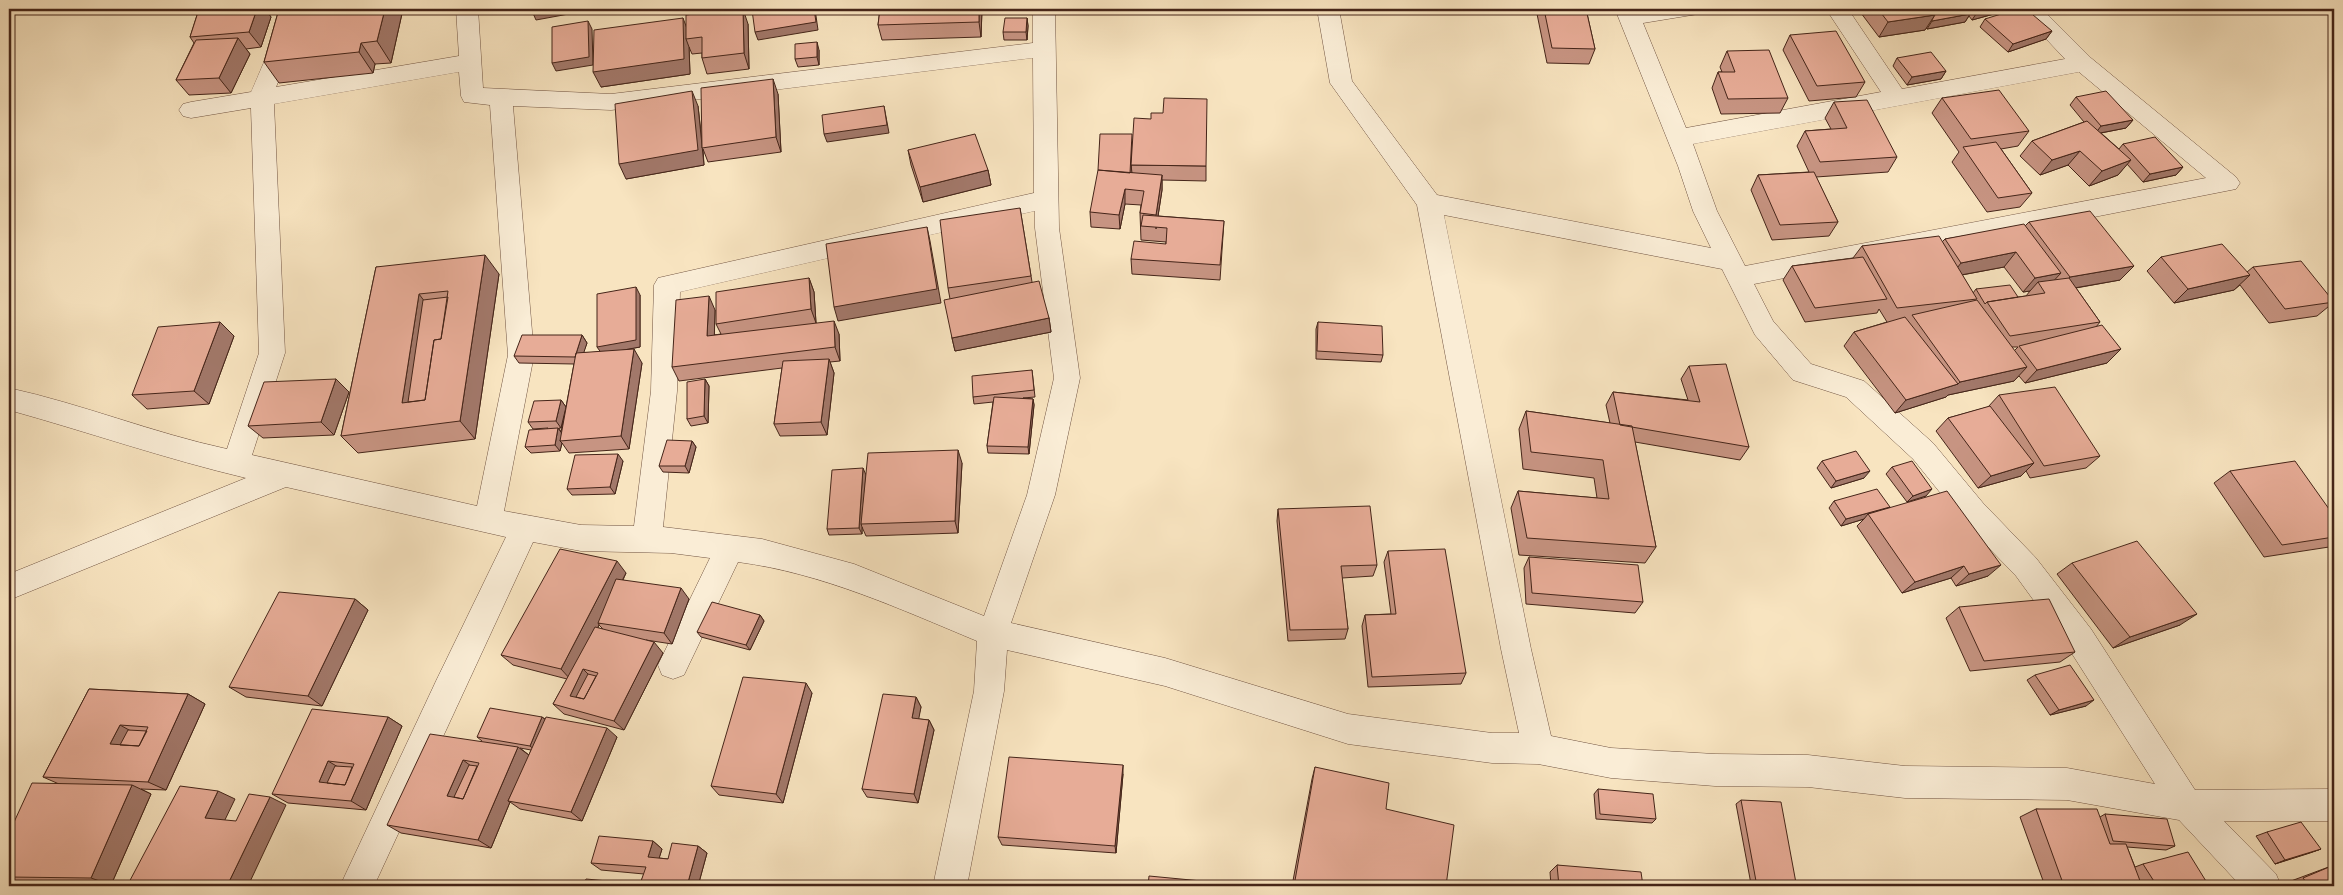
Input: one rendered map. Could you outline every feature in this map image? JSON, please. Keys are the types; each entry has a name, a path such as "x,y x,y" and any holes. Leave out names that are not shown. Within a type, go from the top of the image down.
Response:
{"street":[{"path":"236,463 272,353 262,94 298,9"},
{"path":"467,9 472,96 611,102 1044,49"},
{"path":"950,886 968,804 989,691 993,633 1041,495 1067,378 1047,228 1044,9"},
{"path":"1328,9 1341,83 1429,203 1516,649 1538,749"},
{"path":"1690,9 1628,13 1690,166 1705,211 1764,328 1802,372 1855,389 1923,451 1973,512 2026,567 2080,639 2187,806 2264,886"},
{"path":"1836,9 1896,98"},
{"path":"1429,203 1734,269 2228,183 2083,63 2029,9"},
{"path":"192,110 470,62"},
{"path":"1679,138 2083,63"},
{"path":"488,521 520,355 501,97"},
{"path":"647,539 664,391 667,285 1046,199"},
{"path":"9,399 73,416 191,453 488,521 581,538 647,539 762,552 854,577 993,633 1164,672 1348,730 1492,748 1538,749 1611,762 1706,770 1808,771 1905,782 2067,784 2187,806 2334,805"},
{"path":"9,587 286,474"},
{"path":"357,886 525,528"},
{"path":"673,665 730,547"}],"building":[{"path":"199,9 257,9 249,32 190,37"},
{"path":"279,9 385,9 377,41 361,43 359,52 264,62"},
{"path":"743,9 744,53 702,58 702,37 686,39 686,15"},
{"path":"814,9 816,22 755,32 752,10"},
{"path":"880,9 979,9 979,22 878,25"},
{"path":"1544,9 1586,9 1595,49 1552,48"},
{"path":"1878,9 1930,9 1935,15 1888,22"},
{"path":"1930,9 1966,9 1970,14 1932,21 1935,15"},
{"path":"2017,9 2026,9 2052,31 2013,44 1985,19"},
{"path":"683,18 684,59 593,72 594,30"},
{"path":"1005,18 1027,18 1026,32 1003,32"},
{"path":"588,21 589,57 552,63 552,27"},
{"path":"1836,31 1865,82 1817,86 1790,35"},
{"path":"238,38 219,78 176,80 196,40"},
{"path":"817,42 817,57 795,59 795,44"},
{"path":"1769,50 1788,98 1728,99 1718,72 1735,72 1727,51"},
{"path":"1931,52 1946,71 1912,77 1897,58"},
{"path":"773,79 776,137 702,148 701,88"},
{"path":"1999,90 2029,131 1971,139 1942,98"},
{"path":"692,91 698,150 619,164 615,104"},
{"path":"2106,91 2133,120 2101,126 2076,97"},
{"path":"1164,98 1207,99 1206,166 1131,165 1134,118 1151,119 1151,113 1163,113"},
{"path":"1867,100 1897,157 1820,162 1805,131 1847,128 1834,102"},
{"path":"884,106 887,125 824,134 822,115"},
{"path":"2087,121 2131,160 2102,171 2080,151 2052,160 2032,141"},
{"path":"975,134 988,170 920,187 908,150"},
{"path":"1100,134 1132,134 1130,173 1098,170"},
{"path":"2155,137 2183,167 2150,174 2123,144"},
{"path":"1996,142 2032,193 1998,198 1963,147"},
{"path":"1098,170 1162,175 1156,215 1140,213 1144,191 1125,189 1119,215 1090,212"},
{"path":"1814,172 1838,222 1780,225 1758,175"},
{"path":"1020,208 1031,276 948,288 940,220"},
{"path":"2090,211 2134,266 2070,277 2029,222"},
{"path":"1143,215 1224,221 1220,265 1131,259 1134,241 1166,244 1167,228 1141,226"},
{"path":"2024,224 2061,273 2035,278 2016,252 1961,263 1945,239"},
{"path":"927,227 937,289 834,307 826,244"},
{"path":"1939,236 1977,299 1897,308 1862,246"},
{"path":"2222,244 2250,275 2188,289 2161,257"},
{"path":"485,255 460,421 341,436 376,267","holes":["448,291 441,339 434,340 425,400 402,403 419,294"]},
{"path":"1863,257 1887,299 1815,308 1792,266"},
{"path":"2301,261 2334,302 2285,309 2253,267"},
{"path":"809,278 811,309 716,324 716,292"},
{"path":"2069,278 2100,322 2010,336 1987,302 2045,293 2038,282"},
{"path":"1039,281 1049,318 952,338 944,300"},
{"path":"2010,285 2018,297 1987,302 1985,304 1976,289"},
{"path":"636,287 636,340 597,347 597,294"},
{"path":"709,296 707,336 834,321 835,347 672,367 676,300"},
{"path":"448,297 441,339 434,340 425,400 408,402 423,300"},
{"path":"1977,300 2027,367 1960,382 1912,315"},
{"path":"1905,317 1958,384 1906,400 1854,332"},
{"path":"220,322 194,391 132,395 158,327"},
{"path":"1318,322 1382,326 1383,355 1317,351"},
{"path":"2102,325 2121,349 2037,370 2019,346"},
{"path":"522,335 582,335 575,357 514,356"},
{"path":"634,349 621,436 560,441 576,353"},
{"path":"829,359 821,422 774,424 783,361"},
{"path":"1726,364 1749,447 1620,425 1613,392 1700,402 1689,366"},
{"path":"1032,370 1034,390 973,397 972,376"},
{"path":"336,379 321,422 248,426 264,382"},
{"path":"705,379 704,416 687,419 687,382"},
{"path":"2055,387 2100,456 2044,466 1999,395"},
{"path":"994,397 1033,399 1028,447 987,446"},
{"path":"561,400 556,421 528,422 534,401"},
{"path":"1990,406 2034,463 1991,476 1948,418"},
{"path":"1526,411 1632,426 1656,547 1527,538 1518,491 1609,499 1603,460 1531,452"},
{"path":"558,428 555,445 525,447 529,430"},
{"path":"667,440 692,441 685,466 659,466"},
{"path":"958,450 955,521 861,524 868,453"},
{"path":"1856,451 1870,471 1836,481 1822,461"},
{"path":"618,454 610,487 567,489 575,455"},
{"path":"1912,461 1932,489 1913,496 1892,467"},
{"path":"2295,461 2334,516 2334,537 2282,545 2230,471"},
{"path":"863,468 859,528 827,529 832,470"},
{"path":"1877,489 1890,507 1846,519 1834,501"},
{"path":"1947,491 2001,565 1969,574 1964,566 1915,582 1868,514"},
{"path":"1370,506 1377,565 1341,566 1348,629 1290,630 1278,509"},
{"path":"2137,541 2197,614 2130,637 2072,563"},
{"path":"560,549 617,561 561,669 501,655"},
{"path":"1445,549 1466,673 1372,677 1365,615 1396,614 1388,551"},
{"path":"1529,557 1638,565 1643,602 1532,593"},
{"path":"616,579 681,588 664,633 598,623"},
{"path":"279,592 355,599 308,696 229,687"},
{"path":"2049,599 2075,652 1984,661 1959,607"},
{"path":"712,602 760,615 746,645 697,632"},
{"path":"595,627 654,642 614,721 553,704","holes":["583,669 598,673 584,699 570,696"]},
{"path":"2070,665 2094,700 2059,710 2035,675"},
{"path":"588,674 596,676 584,699 576,697"},
{"path":"743,677 806,683 776,794 711,786"},
{"path":"89,689 188,694 148,782 43,777","holes":["120,725 148,727 139,746 110,744"]},
{"path":"883,694 916,697 912,718 929,720 914,794 862,789"},
{"path":"490,708 542,717 530,746 477,737"},
{"path":"312,709 388,717 351,801 272,794","holes":["328,761 354,764 345,785 319,782"]},
{"path":"546,717 607,728 571,812 508,801"},
{"path":"128,730 147,731 139,746 120,745"},
{"path":"430,734 518,747 478,840 387,825","holes":["463,760 479,763 463,799 447,796"]},
{"path":"1009,757 1123,765 1115,846 998,837"},
{"path":"469,765 477,766 463,799 454,797"},
{"path":"335,766 352,767 345,785 327,783"},
{"path":"1315,767 1389,783 1386,809 1454,825 1446,886 1294,886"},
{"path":"32,783 132,785 91,878 9,877 9,833"},
{"path":"180,786 218,791 205,818 236,821 249,794 270,797 227,886 127,886"},
{"path":"1598,789 1653,794 1656,819 1600,814"},
{"path":"1741,800 1781,802 1796,883 1756,881"},
{"path":"2036,809 2097,809 2110,844 2126,844 2142,886 2064,886"},
{"path":"2105,814 2167,819 2175,846 2113,841"},
{"path":"2301,822 2321,849 2285,860 2267,832"},
{"path":"599,836 653,841 648,857 668,859 672,843 698,846 687,886 583,886 586,879 640,884 646,867 591,863"},
{"path":"2188,852 2209,886 2157,886 2143,864"},
{"path":"1557,865 1641,872 1643,886 1559,886"},
{"path":"2334,865 2334,886 2309,886 2303,878"},
{"path":"1149,876 1254,886 1148,886"}]}
